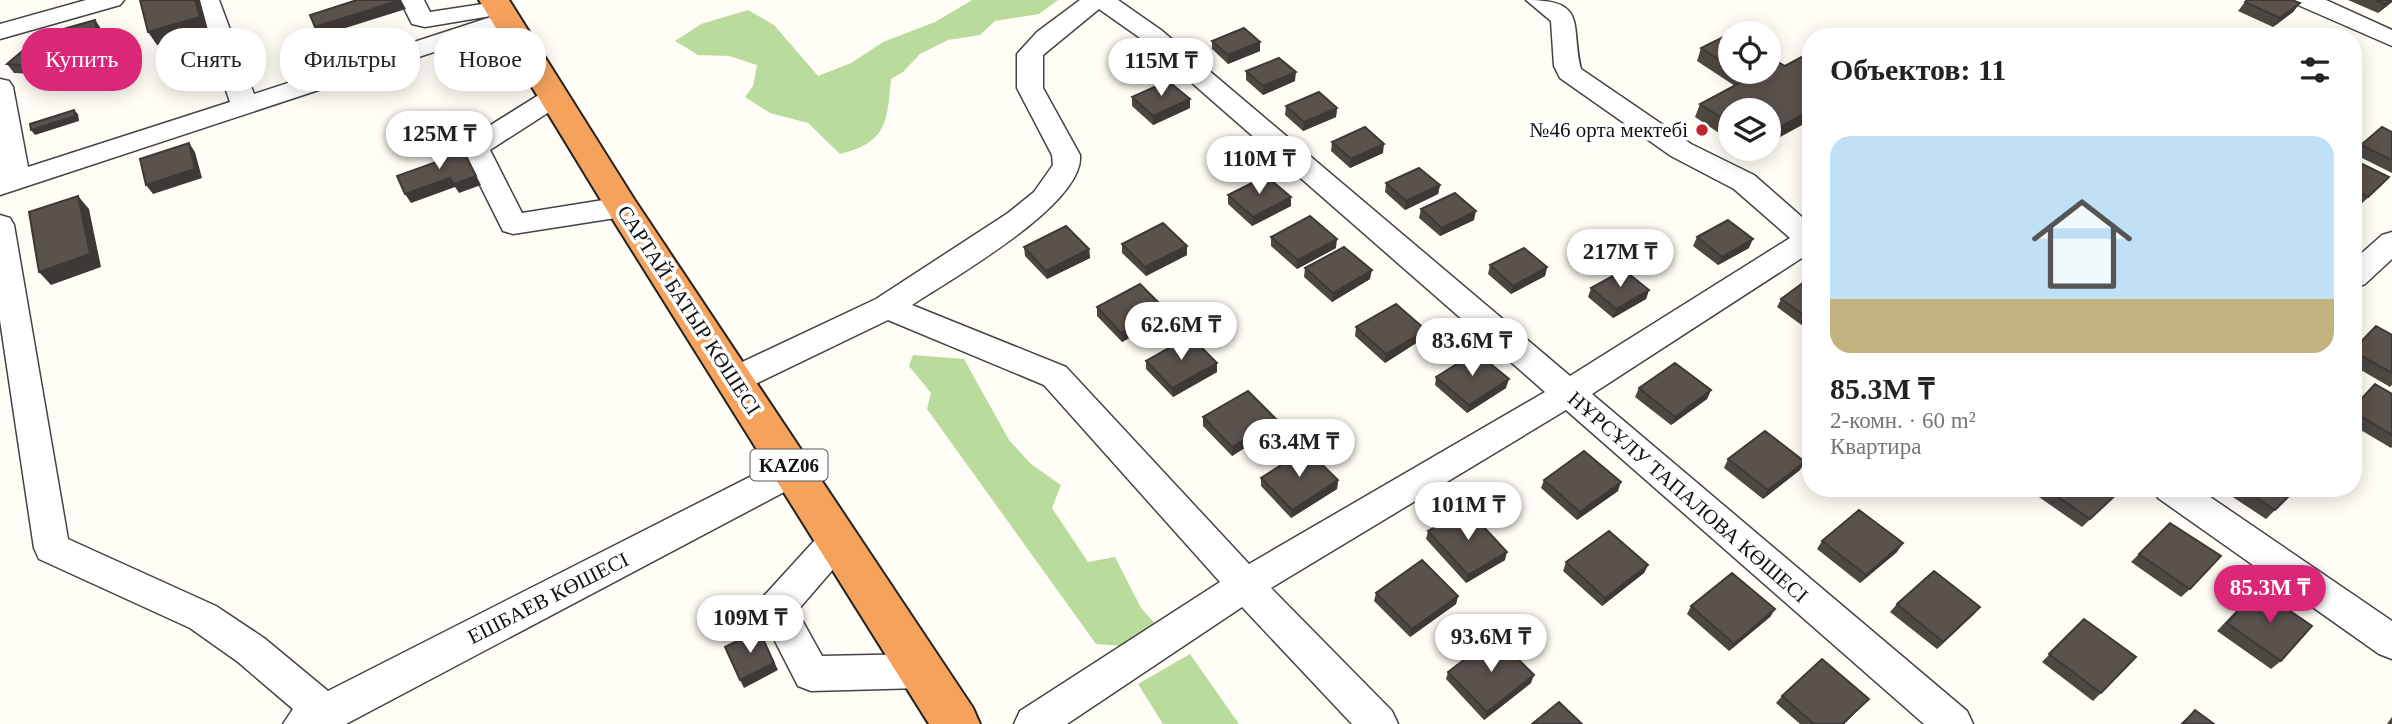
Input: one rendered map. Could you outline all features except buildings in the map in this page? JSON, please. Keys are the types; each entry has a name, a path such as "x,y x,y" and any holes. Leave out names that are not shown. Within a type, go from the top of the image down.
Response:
{"highway":[{"name":"САРТАЙ БАТЫР КӨШЕСІ","path":"500,10 622,206 956,724"}],"street":[{"path":"0,33 111,0"},
{"path":"207,0 245,106"},
{"path":"412,0 421,19 425,20 500,10"},
{"path":"734,380 887,307 1018,220 1044,199 1067,166 1066,155 1030,88 1030,54 1046,37 1095,0"},
{"name":"НҰРСҰЛУ ТАПАЛОВА КӨШЕСІ","path":"1102,0 1153,35 1953,724"},
{"path":"1538,0 1562,18 1568,44 1564,62 1569,74 1681,150 1744,181 1802,233"},
{"path":"2306,0 2392,39"},
{"path":"0,87 8,183 245,106 500,10"},
{"path":"554,97 475,147 513,224 622,206"},
{"path":"0,225 52,548 136,583 204,618 245,646 318,720"},
{"path":"2362,270 2392,242"},
{"path":"1034,724 1245,585 1567,394 1802,246"},
{"path":"887,307 1055,376 1245,585 1378,724"},
{"name":"ЕШБАЕВ КӨШЕСІ","path":"318,720 793,471"},
{"path":"2183,497 2392,642"},
{"path":"837,540 776,608 811,674 921,671"}],"green space":[{"path":"972,0 1058,0 1039,14 995,21 980,35 948,40 920,54 903,72 891,79 888,108 882,128 876,137 856,149 840,154 808,123 770,113 745,97 753,86 757,65 729,56 698,55 675,41 701,24 748,10 774,25 818,76 851,63 883,42 935,22"},
{"path":"913,355 964,359 1009,440 1031,464 1061,485 1052,508 1088,562 1115,557 1141,608 1160,629 1122,646 1096,644 927,409 931,393 909,366"},
{"path":"1190,654 1239,724 1163,724 1138,684"}],"place":[{"name":"№46 орта мектебі","path":"1702,130"}]}
